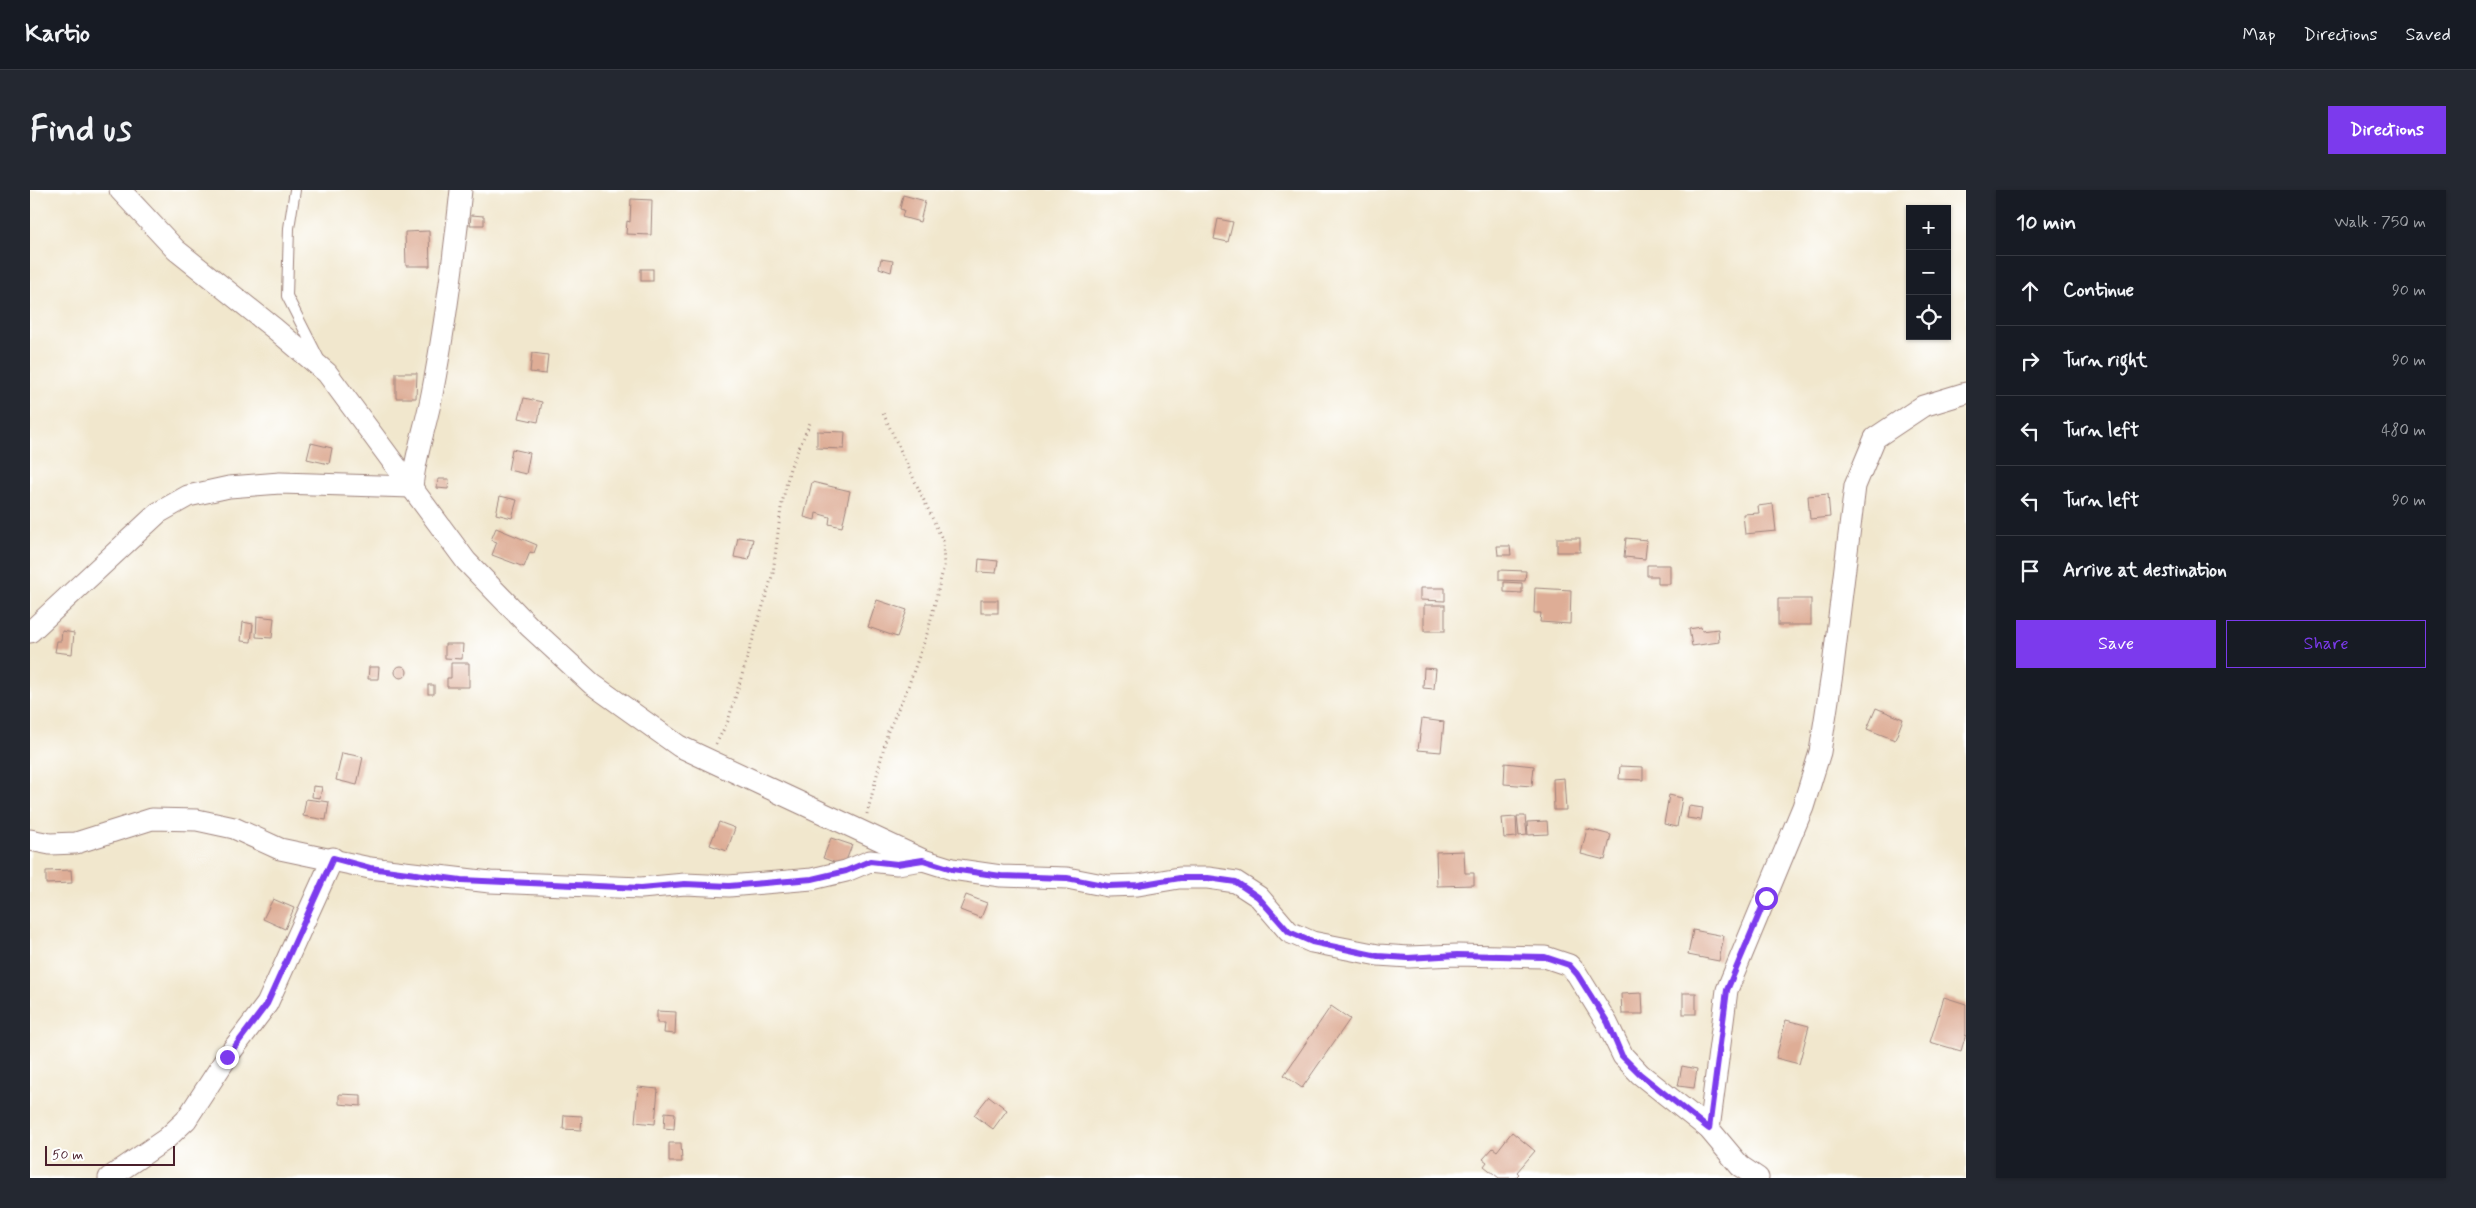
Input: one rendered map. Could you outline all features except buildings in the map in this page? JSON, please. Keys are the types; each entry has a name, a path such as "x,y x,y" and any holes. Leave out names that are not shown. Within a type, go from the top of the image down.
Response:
{"street":[{"path":"120,190 176,250 276,328 327,373 466,560 557,652 592,684 679,746 923,860 962,870 1001,876 1067,878 1108,886 1138,885 1180,878 1208,878 1236,882 1258,897 1289,932 1312,942 1378,956 1408,958 1457,955 1535,956 1558,960 1569,965 1585,985 1608,1023 1622,1056 1640,1074 1709,1129 1740,1166 1758,1178"},
{"path":"412,488 418,443 432,396 452,279 461,190"},
{"path":"1709,1129 1727,990 1803,807 1820,752 1832,674 1855,486 1875,438 1923,406 1966,394"},
{"path":"30,632 158,513 188,496 229,487 280,483 412,488"},
{"path":"30,840 50,844 76,843 152,819 197,820 234,828 280,849 333,858 370,868 461,880 641,888 685,884 729,886 812,879 846,871 870,861 897,864 923,860"},
{"path":"110,1178 166,1139 186,1120 227,1057 267,1004 333,858"}],"lane":[{"path":"295,190 289,228 287,296 327,373"}],"path":[{"path":"863,832 888,731 908,688 928,631 944,566 943,541 882,411"},
{"path":"708,760 728,721 748,660 773,573 780,508 790,468 810,423"}],"route":[{"path":"227,1057 267,1004 333,858 370,868 461,880 641,888 685,884 729,886 812,879 846,871 870,861 897,864 923,860 952,869 1001,876 1067,878 1108,886 1138,885 1180,878 1208,878 1236,882 1258,897 1289,932 1312,942 1378,956 1408,958 1457,955 1545,957 1558,960 1569,965 1585,985 1608,1023 1622,1056 1640,1074 1709,1129 1727,990 1766,898"}]}
